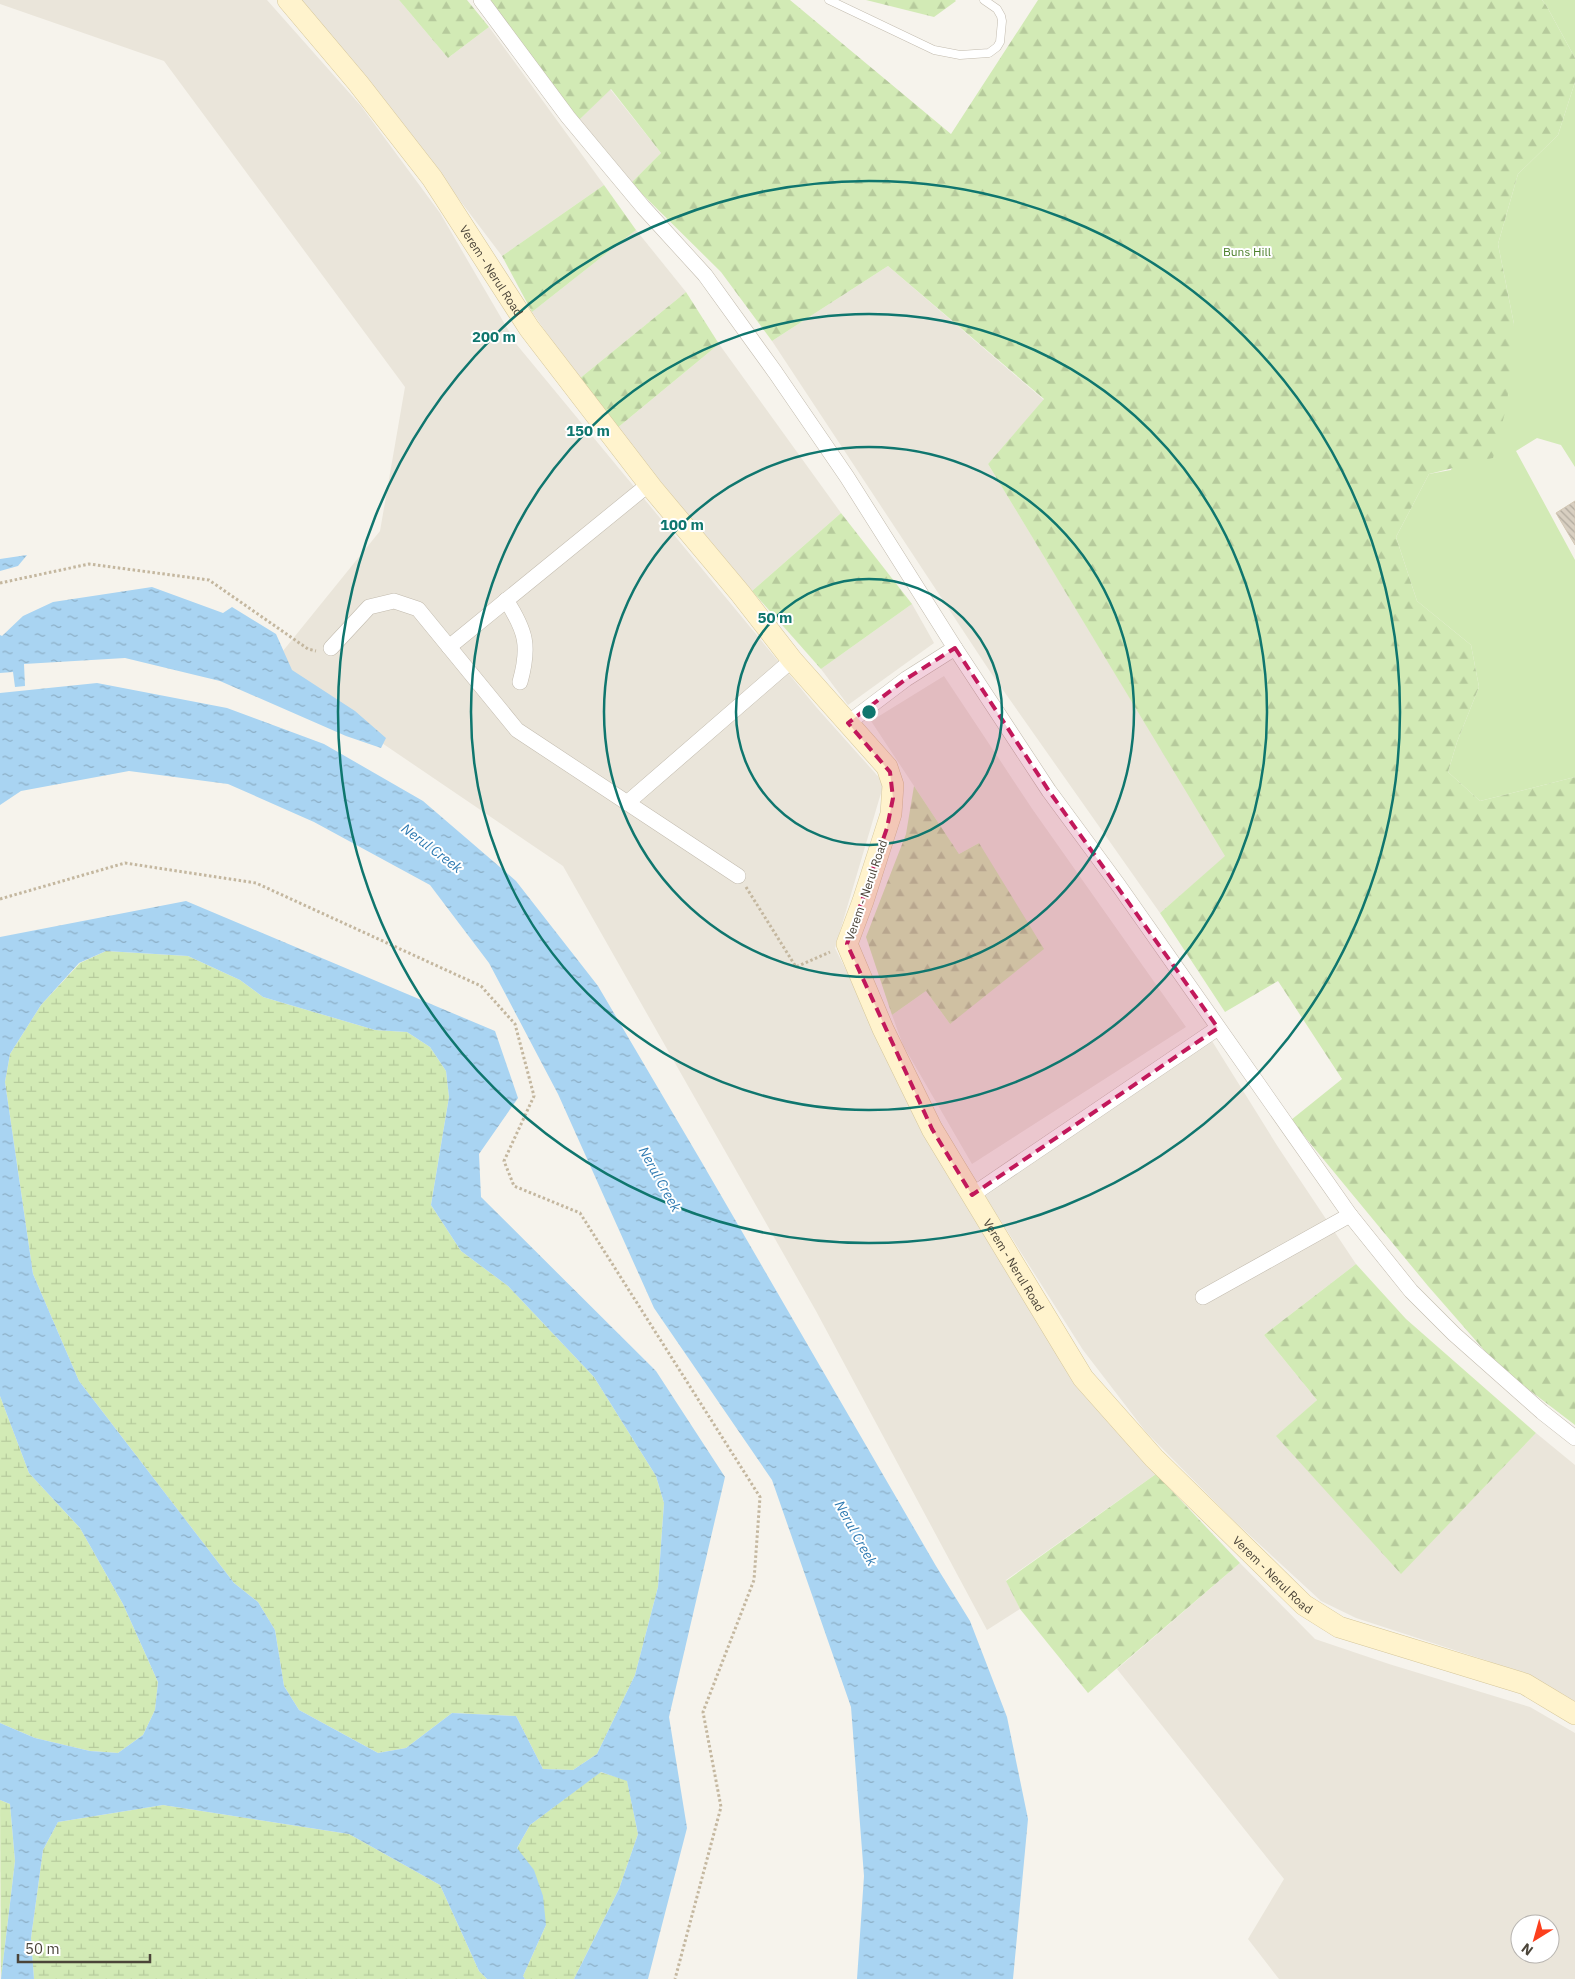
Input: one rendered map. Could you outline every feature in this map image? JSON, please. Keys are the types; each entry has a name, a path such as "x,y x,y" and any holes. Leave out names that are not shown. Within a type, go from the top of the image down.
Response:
{"main road":[{"name":"Verem - Nerul Road","path":"288,0 358,83 432,178 529,328 649,484 740,593 792,660 887,767 892,778 894,792 887,828 847,944 883,1029 932,1129 1083,1378 1154,1458 1304,1605 1339,1627 1526,1684 1575,1714"}],"street":[{"path":"481,0 568,117 643,207 711,283 848,477 1049,791 1119,886 1350,1215 1417,1297 1469,1347 1542,1412 1575,1438"},
{"path":"449,647 649,484"},
{"path":"506,600 520,622 525,640 526,662 520,682"},
{"path":"331,648 369,607 394,601 418,609 517,730 738,876"},
{"path":"848,722 906,678 956,648"},
{"path":"627,803 792,660"},
{"path":"972,1195 1218,1028"},
{"path":"1203,1297 1350,1215"}],"lane":[{"path":"829,0 934,50 960,55 989,53 1000,42 1002,22 1000,16 997,9 984,0"}],"path":[{"path":"0,583 88,564 209,580 308,649 322,652 331,648"},
{"path":"0,899 124,864 256,883 481,986 514,1024 534,1096 504,1161 514,1186 580,1213 760,1497 754,1580 703,1712 720,1807 675,1979"},
{"path":"738,876 796,967 847,944"}],"highlighted area":[{"path":"955,648 1049,791 1218,1028 972,1195 932,1129 847,944 887,828 893,798 890,772 848,723 906,679"}],"shaded area":[{"path":"0,0 267,0 361,106 440,213 517,345 817,708 884,783 835,948 937,1152 1073,1382 1156,1474 1006,1580 1020,1609 987,1630 816,1311 563,866 270,667 380,531 405,387 164,61 0,4"},
{"path":"300,0 399,0 448,58 489,27 604,185 502,256 377,91"},
{"path":"610,89 661,153 631,183 578,121"},
{"path":"636,230 686,292 579,379 532,312"},
{"path":"888,266 1044,400 988,464 1226,856 1160,913 991,673 772,341"},
{"path":"719,344 841,513 752,591 616,429"},
{"path":"912,604 934,643 848,705 821,669"},
{"path":"944,676 1033,810 1186,1027 972,1164 903,1045 892,1015 926,991 950,1024 979,843 959,854 871,721"},
{"path":"1212,1041 1278,1147 1356,1264 1264,1335 1317,1400 1277,1436 1401,1573 1536,1433 1575,1465 1575,1709 1488,1661 1356,1618 1321,1601 1231,1518 1146,1432 1083,1350 985,1196"},
{"path":"1240,1563 1315,1639 1389,1664 1530,1707 1575,1733 1575,1979 1279,1979 1248,1939 1284,1879 1117,1669"}],"green space":[{"path":"399,0 467,0 489,27 448,58"},
{"name":"Buns Hill","path":"489,0 790,0 951,134 1038,0 1542,0 1546,5 1575,58 1575,82 1558,135 1518,174 1498,244 1514,324 1507,405 1493,458 1429,474 1396,537 1417,601 1471,645 1479,687 1457,742 1448,772 1480,801 1575,777 1575,1425 1498,1366 1428,1286 1291,1120 1342,1079 1278,981 1225,1012 1160,913 1225,856 988,464 1044,399 888,266 772,341 721,272 631,183 661,153 611,89 578,121"},
{"path":"866,0 955,0 956,1 934,17"},
{"path":"1542,0 1575,0 1575,58 1546,5"},
{"path":"1575,82 1575,467 1561,445 1537,438 1516,451 1575,560 1575,777 1480,801 1448,772 1457,742 1479,687 1471,645 1417,601 1396,537 1429,474 1451,470 1514,324 1498,244 1518,174 1558,135"},
{"path":"604,185 636,230 532,312 502,256"},
{"path":"686,292 719,344 616,429 579,379"},
{"path":"841,513 912,604 821,669 752,591"},
{"path":"914,786 959,854 979,843 1044,949 950,1024 926,991 892,1015 866,937 906,834"},
{"path":"106,951 188,956 240,980 263,997 375,1030 407,1032 430,1047 446,1071 449,1097 431,1205 461,1251 508,1286 594,1377 656,1476 664,1503 658,1587 635,1675 597,1754 573,1770 543,1769 516,1716 452,1713 406,1748 378,1753 299,1710 284,1686 275,1630 258,1602 234,1583 79,1381 33,1274 5,1082 10,1054 41,1005 80,963"},
{"path":"1356,1264 1406,1319 1536,1433 1401,1574 1276,1436 1317,1400 1264,1335"},
{"path":"0,1396 29,1473 80,1528 123,1604 158,1682 155,1710 143,1735 118,1753 90,1751 35,1738 0,1723"},
{"path":"1156,1474 1240,1563 1088,1693 1020,1609 1006,1581"},
{"path":"600,1772 627,1780 638,1834 619,1889 574,1979 525,1979 523,1976 546,1925 517,1848 530,1825"},
{"path":"0,1800 10,1804 15,1861 1,1979"},
{"path":"163,1805 349,1834 440,1885 479,1971 487,1979 34,1979 31,1938 43,1850 58,1822"}],"water":[{"path":"27,555 18,566 0,571 0,559"},
{"path":"152,587 223,613 232,607 276,634 292,670 355,711 386,738 381,748 346,736 220,681 125,658 24,664 25,686 15,687 13,672 0,673 0,635 2,636 23,616 53,602"},
{"name":"Nerul Creek","path":"97,683 227,708 324,744 423,801 516,881 598,986 936,1566 970,1621 1007,1717 1028,1819 1013,1979 857,1979 864,1876 851,1707 772,1480 654,1308 558,1094 489,963 430,885 314,822 228,784 129,771 21,791 0,805 0,693"},
{"path":"186,901 495,1031 518,1098 479,1154 481,1197 656,1371 725,1477 669,1717 687,1828 648,1979 574,1979 619,1889 638,1834 627,1781 601,1772 530,1825 517,1848 534,1870 543,1896 546,1925 523,1976 525,1979 487,1979 479,1971 440,1885 349,1834 163,1805 58,1822 43,1850 31,1938 34,1979 1,1979 15,1861 10,1804 0,1800 0,1723 35,1738 90,1751 118,1753 143,1735 155,1710 158,1682 123,1604 80,1528 29,1473 0,1396 0,937","holes":["106,951 188,956 240,980 263,997 375,1030 407,1032 430,1047 446,1071 449,1097 431,1205 461,1251 508,1286 594,1377 656,1476 664,1503 658,1587 635,1675 597,1754 573,1770 543,1769 516,1716 452,1713 406,1748 378,1753 299,1710 284,1686 275,1630 258,1602 234,1583 79,1381 33,1274 5,1082 10,1054 41,1005 79,963"]}],"building":[{"path":"1575,501 1575,545 1556,513"}]}
